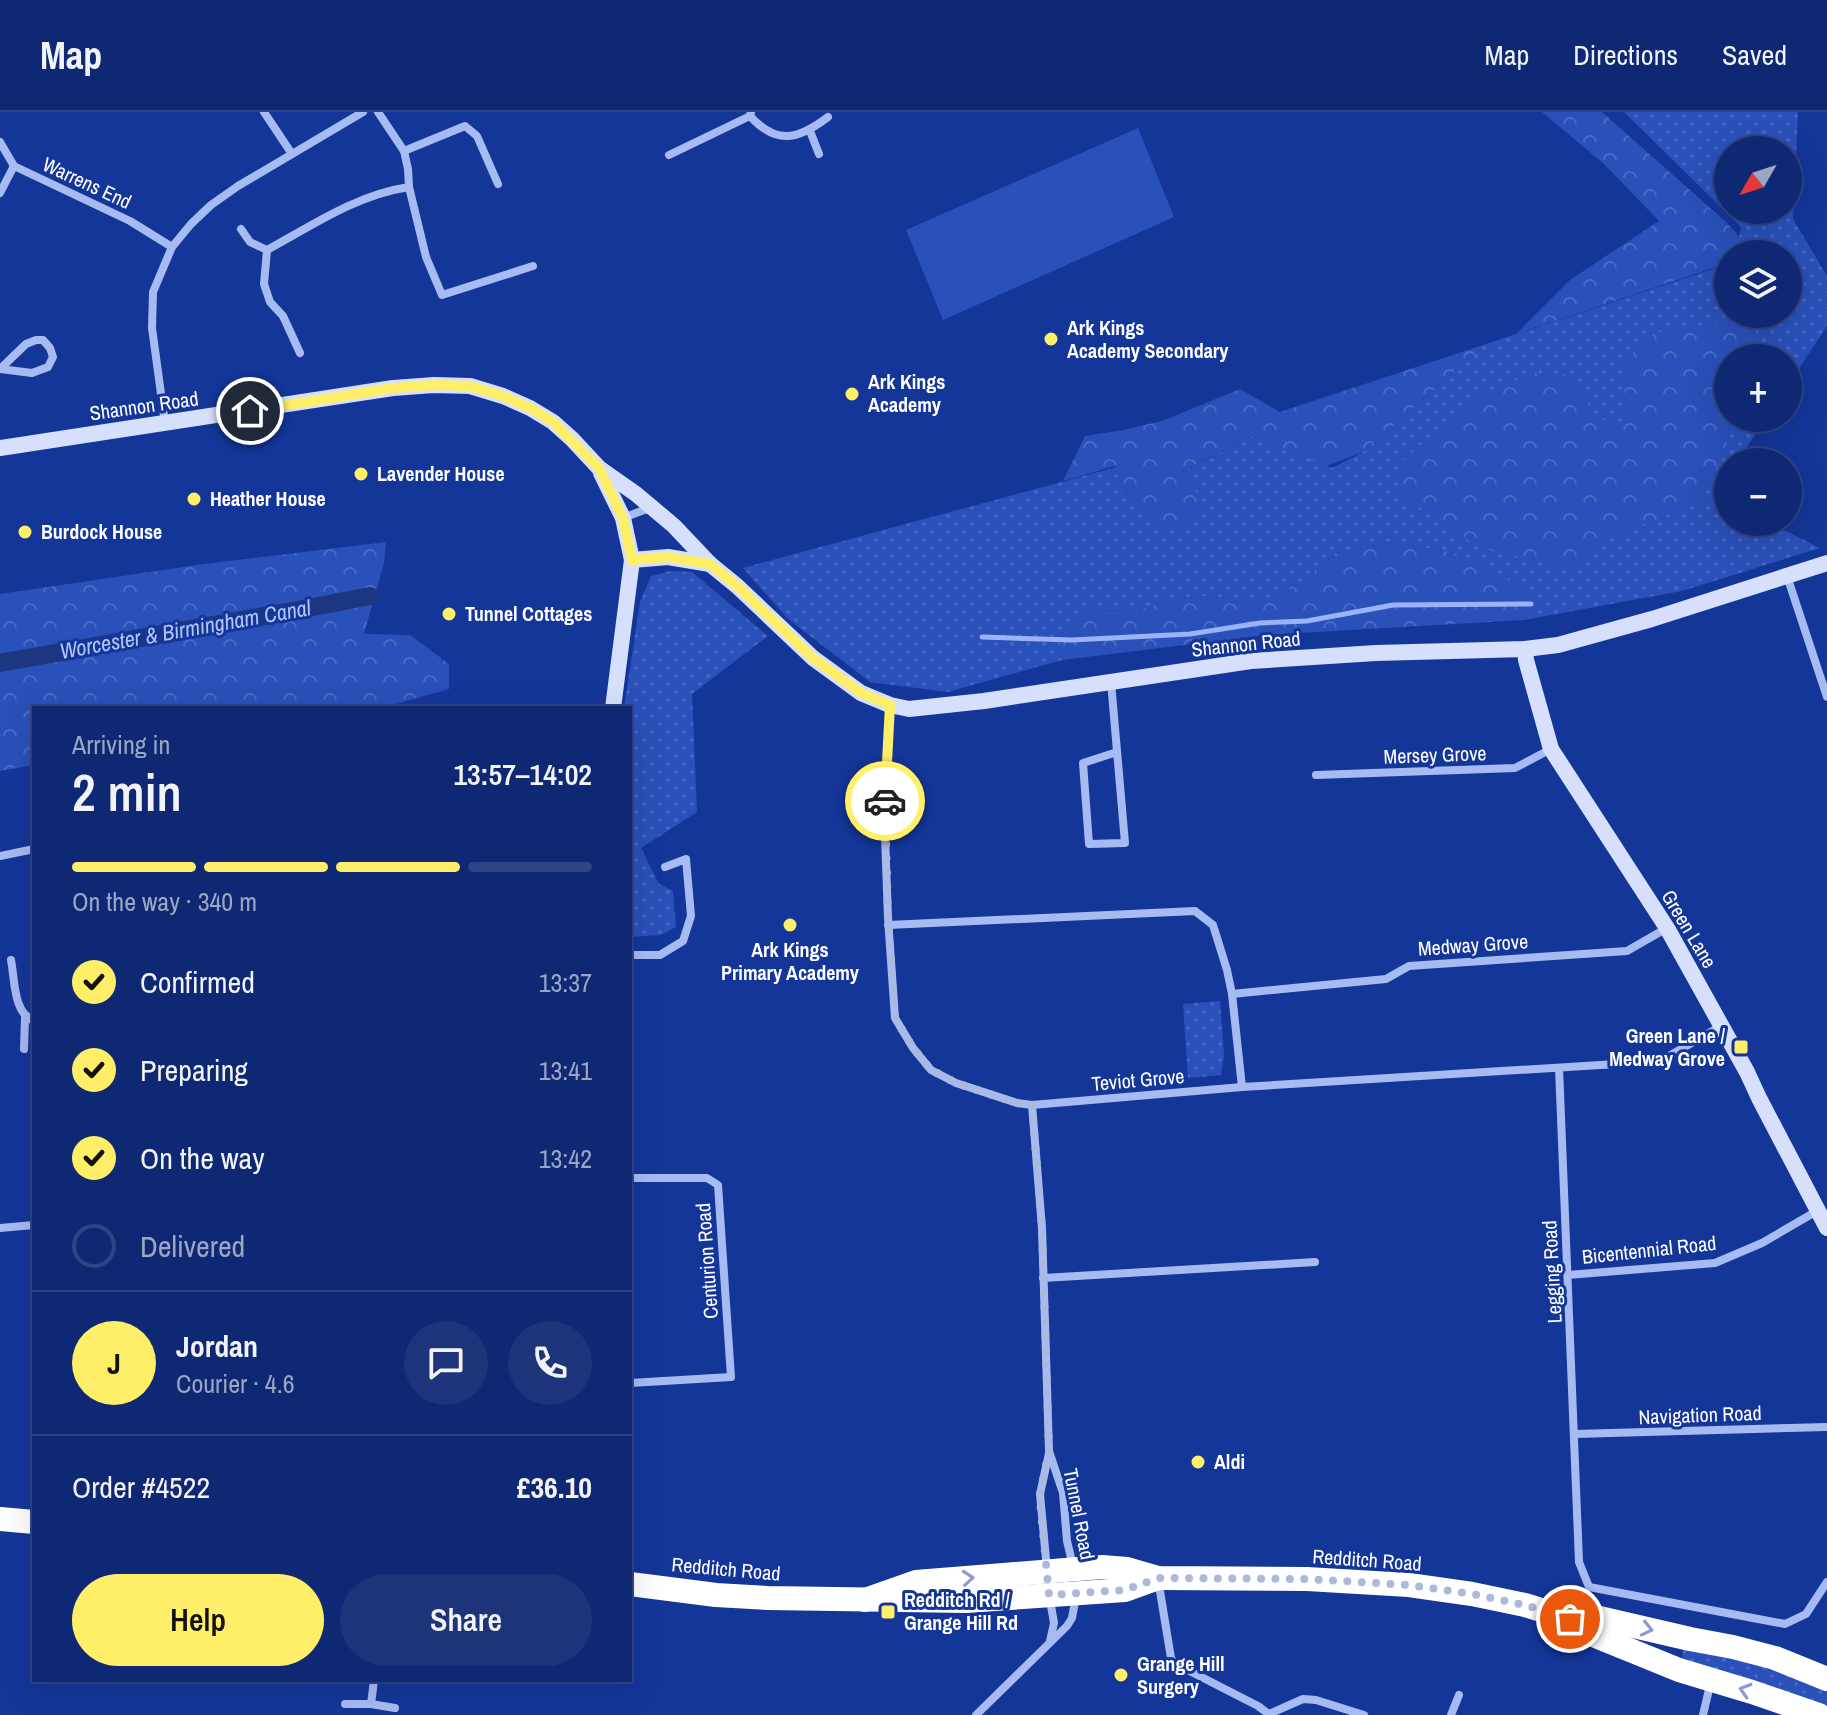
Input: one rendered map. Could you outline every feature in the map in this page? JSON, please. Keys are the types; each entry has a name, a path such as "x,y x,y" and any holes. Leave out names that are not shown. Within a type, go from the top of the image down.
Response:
{"highway":[{"path":"0,1519 32,1522"},
{"name":"Redditch Road","path":"865,1600 916,1582 1102,1567 1127,1569 1158,1578 1307,1579 1409,1585 1485,1596 1570,1619 1588,1633 1679,1670 1819,1715"},
{"name":"Redditch Road","path":"632,1584 768,1598 966,1601 1125,1590 1158,1578"},
{"name":"Redditch Road","path":"1570,1619 1595,1617 1733,1647 1775,1658 1827,1679"},
{"path":"1679,1670 1674,1656 1678,1647 1690,1639"}],"street":[{"path":"264,112 292,154"},
{"path":"165,423 152,328 153,292 172,247 211,205 363,112"},
{"path":"378,112 404,151 409,187 426,257 442,295 533,266"},
{"path":"669,155 751,114 761,129 785,136 810,131 828,117"},
{"path":"404,151 465,126 477,136 498,184"},
{"path":"810,131 819,154"},
{"path":"0,142 14,166"},
{"name":"Warrens End","path":"0,193 14,166 130,221 172,247"},
{"path":"267,250 336,210 386,190 409,187"},
{"path":"241,229 250,242 267,250"},
{"path":"267,250 264,284 270,302 283,316 300,353"},
{"path":"36,340 43,340 53,357 48,367 32,373 0,369 26,344 36,340"},
{"name":"Shannon Road","path":"0,448 393,388 470,386 503,396 553,422 599,468 674,526 710,564 813,658 861,693 909,709 984,701 1251,661 1558,645 1652,619 1827,563"},
{"path":"599,468 623,518 632,560 613,706"},
{"path":"623,518 653,509"},
{"path":"674,526 681,559"},
{"name":"Shannon Road","path":"632,560 668,557 710,564"},
{"path":"1786,575 1827,697"},
{"name":"Green Lane","path":"1525,649 1551,749 1667,928 1747,1072 1827,1228"},
{"path":"1111,681 1125,843 1089,844 1083,763 1117,752"},
{"name":"Teviot Grove","path":"890,705 884,808 895,1018 931,1070 956,1083 1032,1105 1242,1087 1649,1062 1669,1056 1721,1026"},
{"name":"Mersey Grove","path":"1316,775 1515,768 1551,749"},
{"path":"0,856 32,849"},
{"path":"632,955 660,955 683,941 691,916 686,859 665,867"},
{"path":"888,925 1195,911 1213,925 1227,970 1242,1087"},
{"name":"Medway Grove","path":"1232,994 1386,979 1409,966 1627,951 1667,928"},
{"path":"11,960 20,1009 30,1019 24,1049"},
{"name":"Legging Road","path":"1559,1068 1579,1562 1589,1587 1785,1624 1806,1614 1827,1582"},
{"name":"Tunnel Road","path":"1032,1105 1042,1228 1049,1451 1063,1493 1076,1594"},
{"name":"Centurion Road","path":"632,1178 707,1178 718,1185 731,1377 632,1383"},
{"name":"Bicentennial Road","path":"1568,1275 1715,1263 1762,1243 1817,1211"},
{"path":"0,1228 32,1225"},
{"path":"1043,1278 1315,1262"},
{"name":"Navigation Road","path":"1575,1434 1827,1427"},
{"path":"1049,1451 1040,1494 1054,1623 1049,1642"},
{"path":"1158,1578 1174,1663 1269,1714 1303,1699 1364,1715"},
{"path":"976,1715 1067,1626 1072,1618 1076,1594"},
{"path":"1703,1715 1711,1680"},
{"path":"371,1704 374,1682"},
{"path":"1451,1715 1459,1695"},
{"path":"345,1704 395,1708"}],"green space":[{"path":"1542,112 1602,112 1714,211 1714,224 1728,224 1742,240 1714,240 1714,268 1516,334 1570,280 1659,221 1604,164"},
{"path":"1624,112 1798,112 1797,136 1714,136 1714,200"},
{"path":"1138,128 1174,217 943,320 906,230"},
{"path":"1738,224 1796,224 1827,276 1827,326 1802,364 1802,344 1714,344 1714,432 1757,432 1746,448 1714,448 1714,536 1796,536 1820,548 1682,591 1524,620 1529,596 1450,552 1392,542 1336,553 1290,591 1254,605 1214,596 1181,598 1134,611 1089,610 1059,635 1062,660 948,692 870,682 788,619 743,568 1113,468 1132,500 1252,436 1332,468 1363,452 1486,344 1714,269 1714,328 1802,328 1802,240 1739,240 1741,227"},
{"path":"1714,322 1714,328 1756,328 1757,344 1714,344 1714,432 1731,432 1725,448 1714,448 1714,474 1703,501 1617,535 1569,568 1480,548 1398,493 1402,461 1470,400 1533,373 1574,375 1594,416 1625,427 1624,361 1656,332 1697,328"},
{"path":"1486,344 1363,452 1326,466 1252,436 1181,472 1204,502 1190,526 1162,531 1144,519 1113,468 1122,464 1063,481 1085,436 1162,421 1240,389 1280,412"},
{"path":"386,542 384,563 364,634 410,635 449,664 449,689 389,706 32,706 32,765 0,771 0,594 204,564"},
{"path":"1392,542 1450,552 1487,564 1530,596 1524,620 1267,635 1062,660 1059,635 1089,610 1134,611 1181,598 1215,596 1254,605 1290,591 1336,553"},
{"path":"670,571 692,572 768,636 692,694 697,812 641,848 659,884 673,891 676,927 661,935 632,937 632,706 624,706 640,602 651,576"},
{"path":"1220,1001 1224,1055 1221,1075 1188,1078 1183,1004"},
{"path":"1694,1648 1782,1669 1827,1687 1827,1707 1682,1662 1683,1650"}],"waterway":[{"name":"Worcester & Birmingham Canal","path":"0,663 370,596"},
{"path":"982,637 1072,640 1190,634 1260,623 1307,621 1393,605 1531,604"}],"way so far":[{"path":"885,801 895,1018 931,1070 956,1083 1032,1105 1042,1228 1049,1451 1040,1501 1049,1595 1125,1590 1158,1578 1307,1579 1409,1585 1472,1594 1525,1605 1570,1619"}],"place":[{"name":"Ark Kings Academy Secondary","path":"1051,339"},
{"name":"Ark Kings Academy","path":"852,394"},
{"name":"Lavender House","path":"361,474"},
{"name":"Heather House","path":"194,499"},
{"name":"Burdock House","path":"25,532"},
{"name":"Tunnel Cottages","path":"449,614"},
{"name":"Ark Kings Primary Academy","path":"790,925"},
{"name":"Green Lane / Medway Grove","path":"1741,1047"},
{"name":"Aldi","path":"1198,1462"},
{"name":"Redditch Rd / Grange Hill Rd","path":"888,1612"},
{"name":"Grange Hill Surgery","path":"1121,1675"}],"route":[{"path":"250,411 393,388 452,385 470,386 503,396 553,422 599,468 623,518 632,560 668,557 710,564 813,658 861,693 890,705 885,801"}]}
